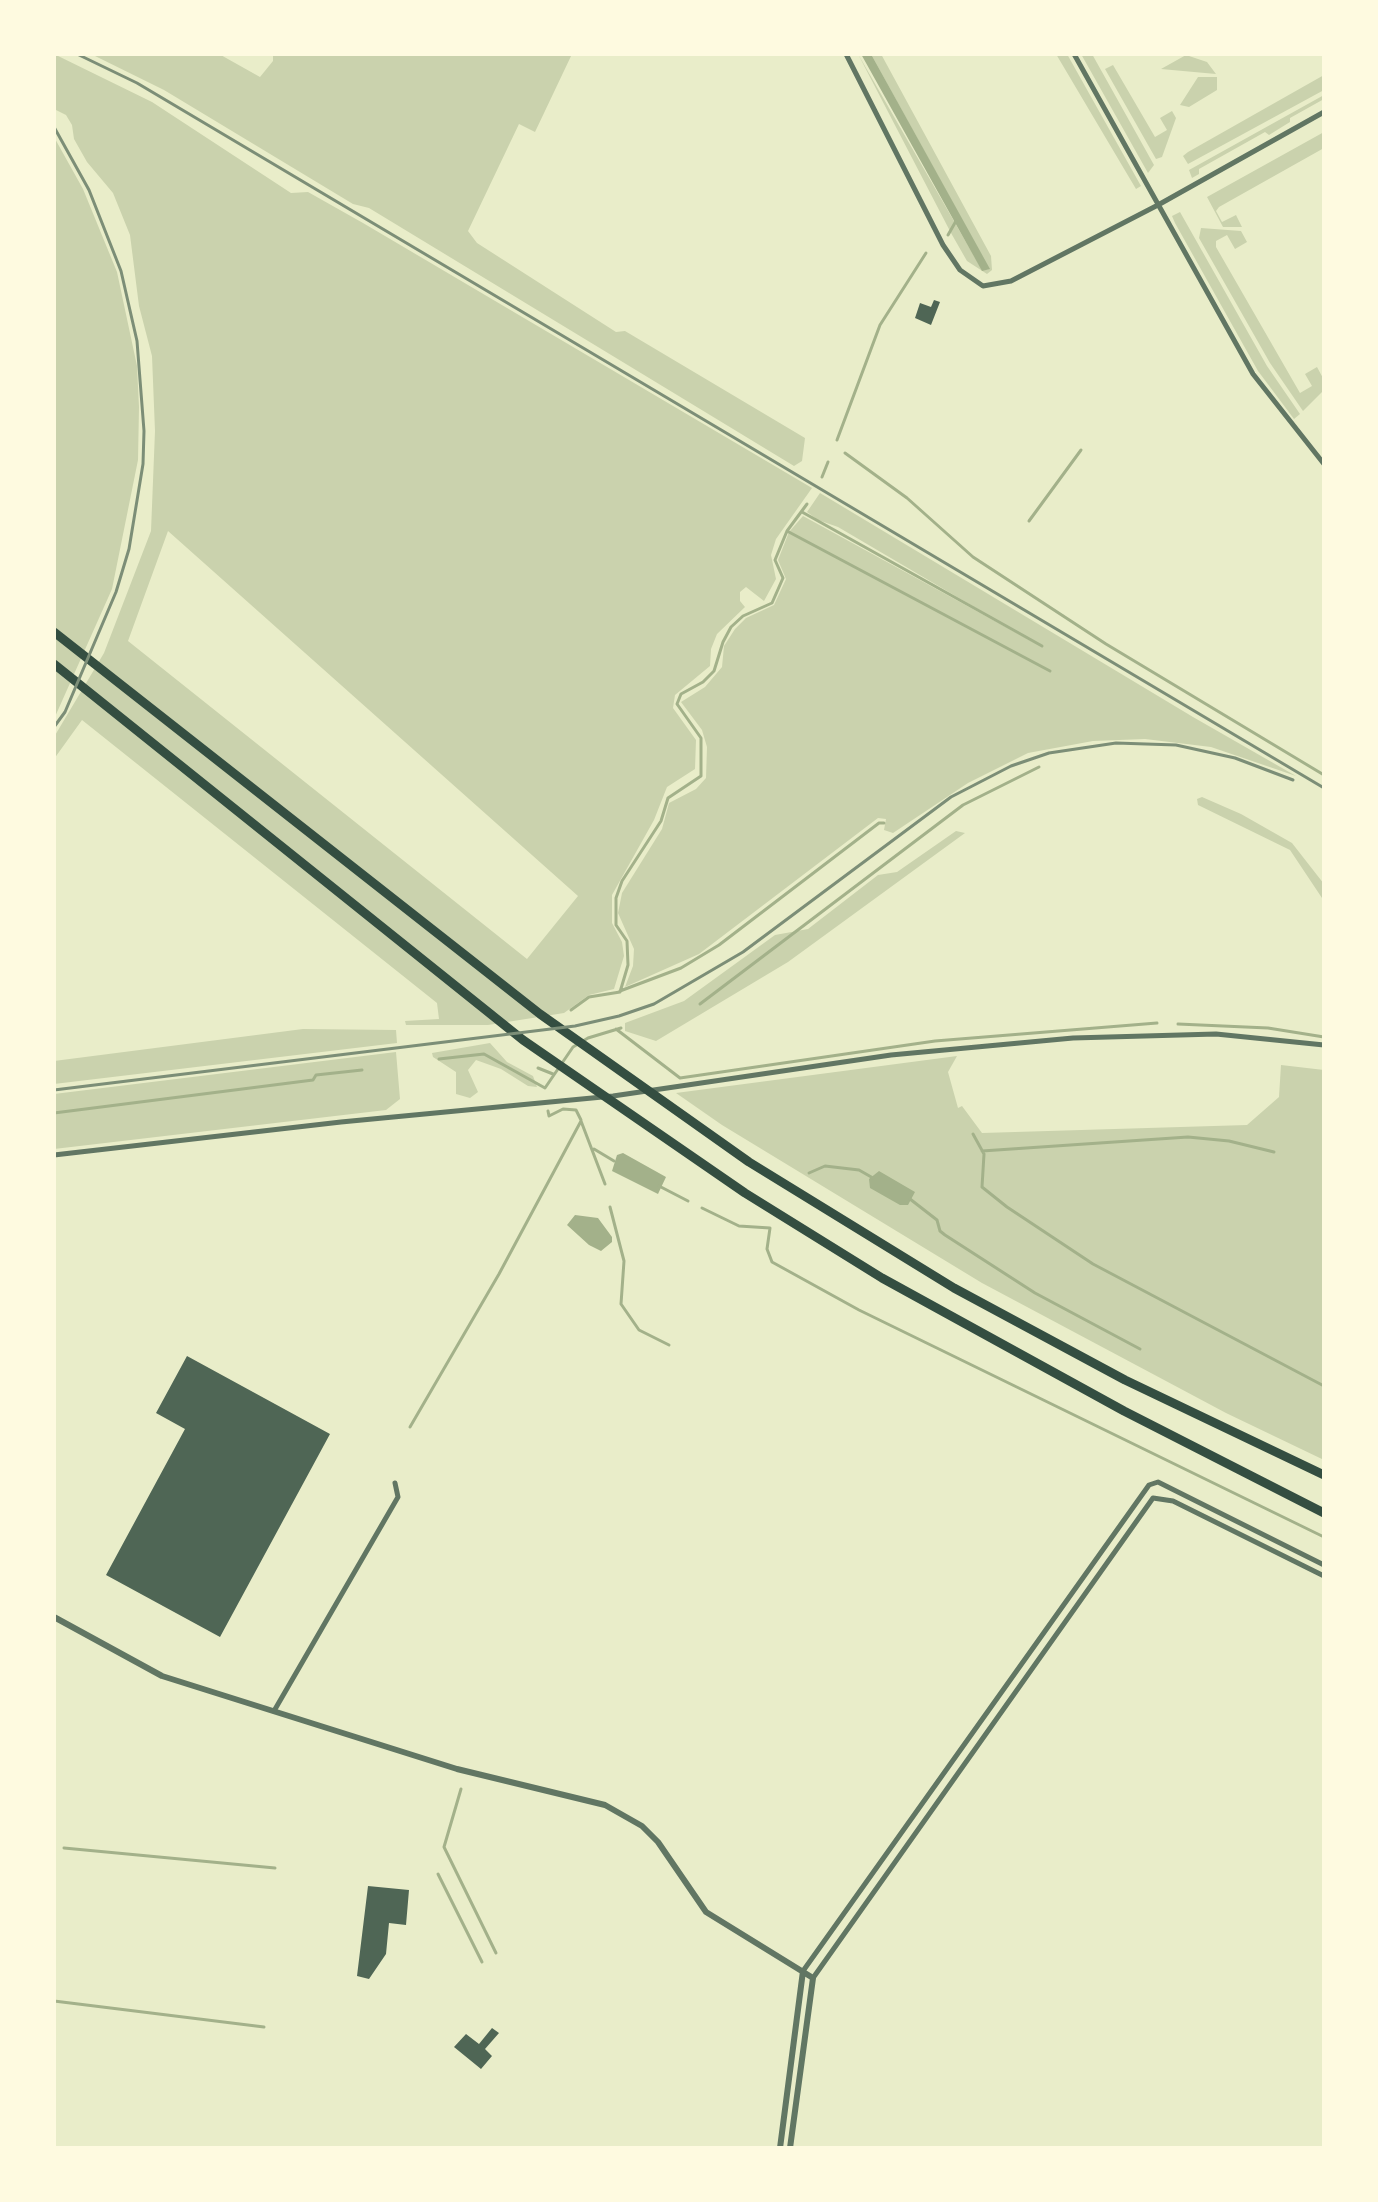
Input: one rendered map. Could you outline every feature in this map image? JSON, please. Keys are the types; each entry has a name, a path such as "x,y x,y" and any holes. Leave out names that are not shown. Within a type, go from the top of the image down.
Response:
{"highway":[{"path":"54,632 243,784 540,1014 749,1162 896,1255 1125,1380 1324,1475"},
{"path":"54,664 523,1040 745,1193 882,1278 1124,1411 1324,1513"}],"street":[{"path":"1074,54 1253,374 1324,464"},
{"path":"847,55 952,260 969,279 983,286 1011,281 1158,205 1324,112"},
{"path":"54,1155 341,1122 613,1096 891,1055 1073,1038 1216,1034 1324,1045"},
{"path":"780,2148 803,1971 1149,1485 1158,1482 1324,1565"},
{"path":"274,1711 398,1497 395,1483"},
{"path":"790,2148 813,1978 1153,1498 1173,1501 1324,1576"},
{"path":"54,1617 162,1676 457,1769 605,1805 624,1814 658,1842 706,1912 813,1978"}],"shaded area":[{"path":"54,54 152,102 291,193 308,192 363,223 812,488 776,539 771,555 776,579 764,601 746,587 740,592 740,601 745,607 717,634 711,649 710,666 675,695 673,708 696,740 695,769 667,787 654,820 612,895 612,923 622,942 624,956 614,989 589,995 564,1013 488,1025 406,1025 405,1021 439,1019 437,1003 82,720 54,759 54,737 104,653 151,531 155,431 152,356 139,306 130,235 113,193 87,162 74,139 72,125 66,115 54,109","holes":["168,531 578,896 527,959 128,641"]},
{"path":"91,54 219,54 260,77 273,61 273,54 572,54 535,132 519,124 468,231 477,243 616,332 625,331 805,438 802,461 794,466 369,208 353,204 164,90"},
{"path":"858,54 982,270 989,269 871,54 881,54 991,256 992,270 987,274 967,261"},
{"path":"861,54 871,54 990,269 982,271"},
{"path":"1056,54 1067,54 1141,186 1136,189"},
{"path":"1081,54 1092,54 1154,165 1148,173"},
{"path":"1186,55 1207,62 1216,74 1161,69"},
{"path":"1113,65 1155,137 1167,130 1160,118 1172,111 1176,118 1162,157 1156,159 1105,69"},
{"path":"1324,75 1324,90 1188,164 1183,156 1188,152"},
{"path":"1198,77 1217,77 1217,90 1189,107 1180,105"},
{"path":"1324,95 1324,99 1290,118 1290,122 1269,135 1265,132 1199,169 1199,174 1192,178 1189,170"},
{"path":"1324,132 1324,148 1219,207 1216,211 1222,222 1236,215 1242,227 1223,227 1207,197"},
{"path":"54,137 83,189 117,272 137,366 139,407 138,460 112,589 54,719"},
{"path":"1180,212 1267,366 1300,414 1294,419 1258,371 1175,223 1172,216"},
{"path":"1201,228 1241,231 1247,242 1235,249 1227,235 1216,241 1216,247 1300,393 1312,386 1305,374 1317,367 1324,380 1324,390 1303,411 1270,363 1199,238"},
{"path":"820,493 1296,776 1211,747 1145,739 1093,741 1028,753 968,783 893,833 884,830 886,819 878,818 699,954 625,987 633,966 634,949 618,913 622,893 662,829 669,803 696,789 706,778 707,747 702,730 681,702 705,687 722,667 724,646 735,629 746,618 774,605 786,579 778,560 789,532 803,516 1044,648 838,527 818,520 807,512"},
{"path":"1202,797 1241,814 1292,843 1324,884 1324,901 1290,850 1198,805 1197,799"},
{"path":"956,831 965,833 788,962 656,1041 625,1031 625,1023 684,1001 775,935 808,929 878,875 897,872"},
{"path":"303,1029 396,1030 397,1043 54,1084 54,1061"},
{"path":"490,1043 507,1062 533,1076 537,1087 528,1086 501,1069 476,1060 468,1070 478,1092 470,1098 456,1094 456,1072 433,1057 432,1053"},
{"path":"396,1052 400,1099 386,1110 54,1149 54,1094"},
{"path":"957,1056 948,1072 958,1108 962,1106 982,1133 1247,1125 1279,1097 1281,1065 1324,1070 1324,1460 1226,1413 982,1283 722,1125 676,1093"},
{"path":"623,1153 666,1177 658,1194 612,1171 617,1155"},
{"path":"879,1171 915,1192 908,1205 900,1205 870,1188 869,1179"},
{"path":"575,1215 598,1218 612,1237 612,1242 601,1251 589,1245 567,1225"}],"building":[{"path":"934,300 940,302 931,325 915,318 920,303 931,307"},
{"path":"187,1356 330,1434 220,1637 106,1575 185,1429 156,1413"},
{"path":"368,1886 409,1890 406,1925 389,1923 386,1954 369,1979 357,1976"},
{"path":"492,2028 499,2033 485,2049 492,2056 481,2069 454,2047 466,2034 479,2044"}],"waterway":[{"path":"948,235 956,221"},
{"path":"837,440 880,325 926,253"},
{"path":"1029,521 1081,450"},
{"path":"845,453 907,498 973,557 1106,644 1324,775"},
{"path":"822,477 828,462"},
{"path":"571,1010 589,997 620,992 628,965 627,941 616,925 616,898 622,881 661,821 668,798 701,776 701,738 677,704 681,694 703,682 714,671 731,627 743,616 772,603 783,578 775,560 787,531 807,504"},
{"path":"802,512 1042,646"},
{"path":"787,531 1050,671"},
{"path":"700,1004 963,805 1039,767"},
{"path":"620,991 681,968 719,945 879,823 884,823"},
{"path":"616,1029 680,1078 935,1041 1157,1023"},
{"path":"1178,1024 1268,1028 1324,1037"},
{"path":"439,1059 484,1054 545,1088 573,1047 588,1038 621,1028"},
{"path":"538,1068 553,1074"},
{"path":"54,1113 313,1080 316,1075 362,1070"},
{"path":"548,1111 549,1116 563,1109 576,1110 581,1120"},
{"path":"410,1427 499,1274 581,1121 605,1184"},
{"path":"973,1134 984,1154 982,1187 1007,1207 1093,1264 1324,1386"},
{"path":"982,1151 1188,1137 1229,1141 1274,1152"},
{"path":"594,1149 614,1161"},
{"path":"809,1173 825,1166 859,1170 873,1178"},
{"path":"659,1186 688,1201"},
{"path":"910,1199 937,1220 940,1231 945,1235 1035,1293 1140,1349"},
{"path":"610,1207 624,1261 621,1304 639,1330 669,1345"},
{"path":"702,1208 739,1226 770,1228 767,1249 772,1262 859,1310 1324,1537"},
{"path":"461,1789 444,1847 496,1953"},
{"path":"64,1848 275,1868"},
{"path":"438,1874 482,1962"},
{"path":"54,2001 264,2027"}],"railway":[{"path":"77,54 137,83 1324,788"},
{"path":"54,127 89,190 121,271 137,341 144,431 143,464 129,549 116,592 65,712 54,727"},
{"path":"54,1090 575,1026 619,1016 654,1004 743,952 951,797 1011,766 1049,753 1116,743 1176,745 1235,758 1293,780"}]}
